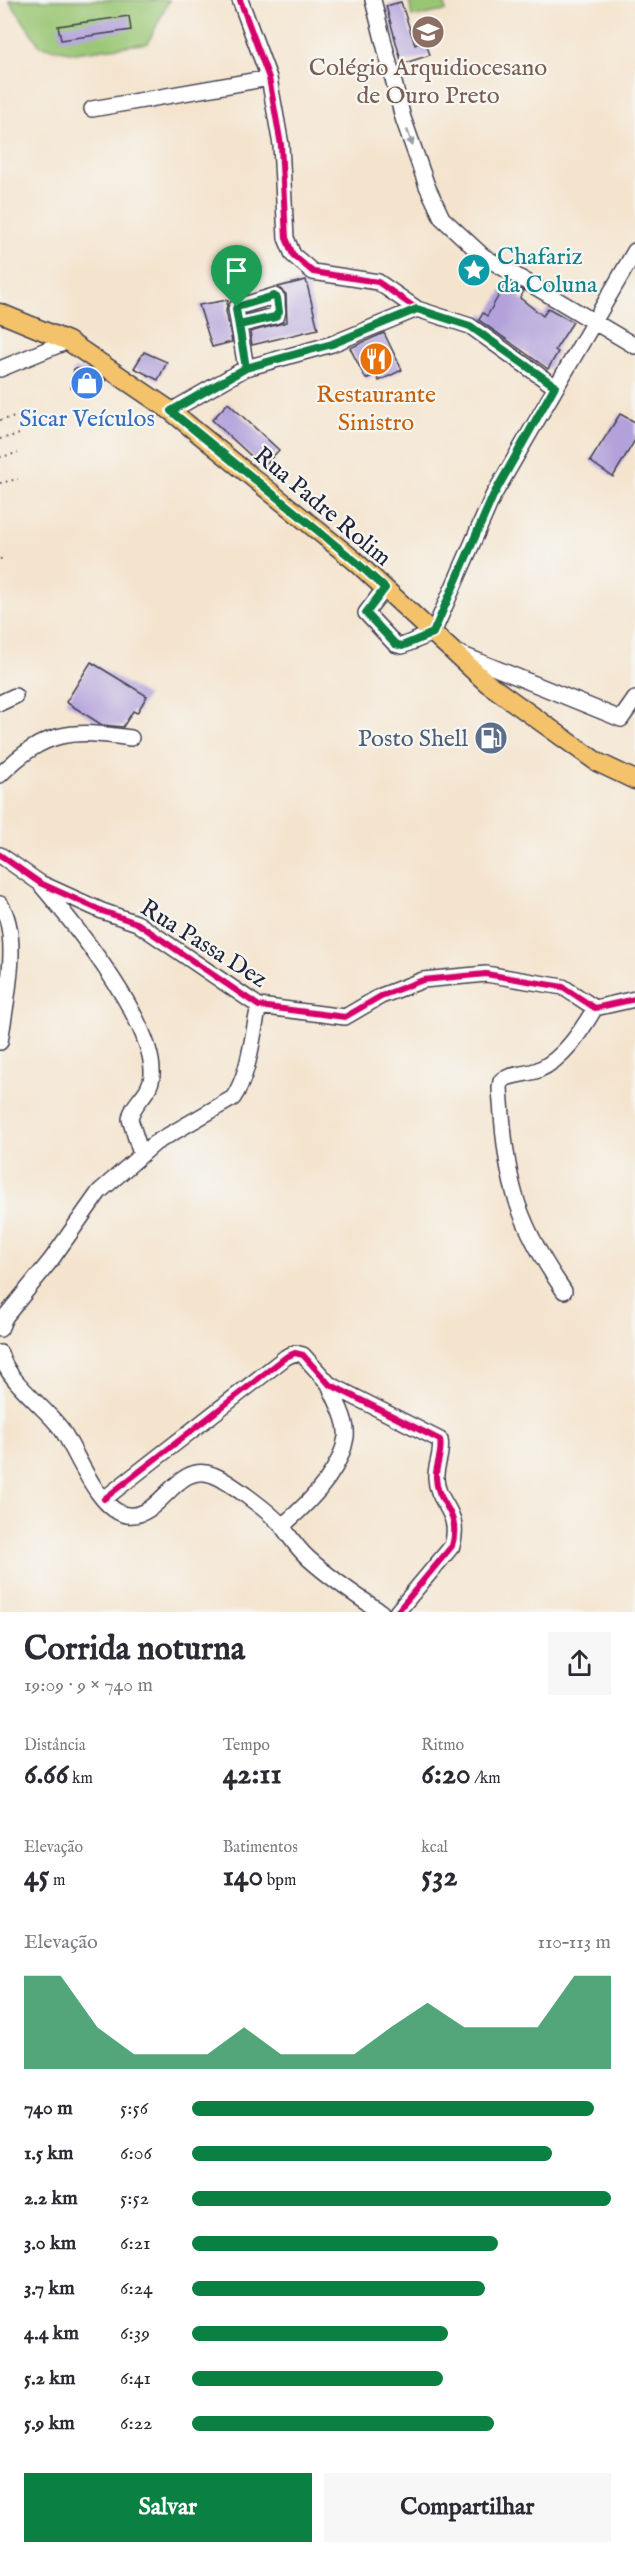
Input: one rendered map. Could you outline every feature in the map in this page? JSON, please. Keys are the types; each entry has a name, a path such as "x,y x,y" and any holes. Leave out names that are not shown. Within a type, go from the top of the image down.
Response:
{"main road":[{"name":"Rua Padre Rolim","path":"0,313 68,341 171,411 355,561 433,633 447,649 487,683 597,762 635,780"}],"street":[{"path":"240,0 269,78 281,145 286,238 293,255 313,272 378,282 417,309 470,326 555,386"},
{"path":"373,0 403,118 427,186 442,218 483,256 594,324 635,346"},
{"path":"92,109 269,78"},
{"path":"385,588 366,613 395,644 402,646 433,633 493,496 635,251"},
{"path":"171,411 246,368 332,344 417,309"},
{"path":"239,325 246,368"},
{"path":"0,369 68,341"},
{"path":"447,649 621,719 635,699"},
{"path":"0,703 15,696"},
{"path":"0,775 33,747 67,734 92,732 131,738"},
{"name":"Rua Passa Dez","path":"0,855 40,883 102,911 137,923 259,1006 345,1017 381,996 423,980 486,974 563,987 595,1008"},
{"path":"40,883 79,930 116,984 149,1053 152,1081 130,1119 141,1155"},
{"path":"0,904 10,923 10,950 0,1042"},
{"path":"564,1290 534,1246 518,1211 505,1153 501,1081 507,1076 536,1071 554,1060 581,1031 595,1008 635,999"},
{"path":"0,1329 5,1317 51,1260 99,1192 155,1143 232,1098 240,1087 245,1070 259,1006"},
{"path":"0,1353 10,1373 45,1408 63,1432 104,1499 115,1511 127,1515 138,1514 147,1510 185,1477 205,1473 214,1475 264,1509 282,1526 306,1556 331,1578 381,1612"},
{"path":"104,1499 286,1357 296,1353 303,1355 329,1384 344,1423 344,1443 317,1495 282,1526"},
{"path":"329,1384 440,1440 436,1482 451,1511 454,1536 452,1546 397,1612"}],"path":[{"path":"0,420 26,415"},
{"path":"0,439 20,434"},
{"path":"0,457 18,453"},
{"path":"0,483 18,479"},
{"path":"0,559 4,558"}],"green space":[{"path":"9,0 169,0 148,43 75,53 40,46"},
{"path":"409,0 444,0 446,11 412,17"}],"building":[{"path":"401,2 415,45 425,40 430,55 402,64 386,6"},
{"path":"129,16 131,30 61,40 58,26"},
{"path":"306,280 318,329 252,345 250,332 287,322 286,294 278,287"},
{"path":"507,281 524,291 520,298 543,316 548,308 573,322 555,350 558,352 548,369 479,320 483,313 487,316"},
{"path":"228,300 226,311 232,342 212,347 199,305"},
{"name":"Restaurante Sinistro","path":"384,333 402,370 379,381 376,374 366,379 350,348"},
{"path":"144,352 167,362 158,380 134,368"},
{"name":"Sicar Veículos","path":"74,369 89,369 106,380 94,396 71,388"},
{"path":"228,403 279,450 263,467 212,420"},
{"path":"620,414 635,422 635,440 613,477 590,461"},
{"path":"91,662 147,696 137,713 133,711 123,727 102,725 66,702"}],"cycle path":[{"path":"240,0 269,78 281,145 286,238 293,255 313,272 378,282 417,309 470,326 554,386"},
{"path":"0,855 40,883 102,911 137,923 259,1006 345,1017 381,996 423,980 486,974 563,987 595,1008 635,999"},
{"path":"104,1499 286,1357 295,1353 303,1355 329,1384 440,1440 437,1487 452,1516 454,1524 452,1546 397,1612"}],"place":[{"name":"Colégio Arquidiocesano de Ouro Preto","path":"428,32"},
{"name":"Chafariz da Coluna","path":"474,270"},
{"name":"Restaurante Sinistro","path":"376,359"},
{"name":"Sicar Veículos","path":"87,383"},
{"name":"Posto Shell","path":"491,738"}],"route":[{"path":"237,307 236,309 246,368 171,411 385,588 366,613 368,618 395,644 402,646 433,633 493,496 555,386 470,326 417,309 332,344 246,368 239,325 275,317 279,314 277,298 274,296 240,304 237,307"}]}
